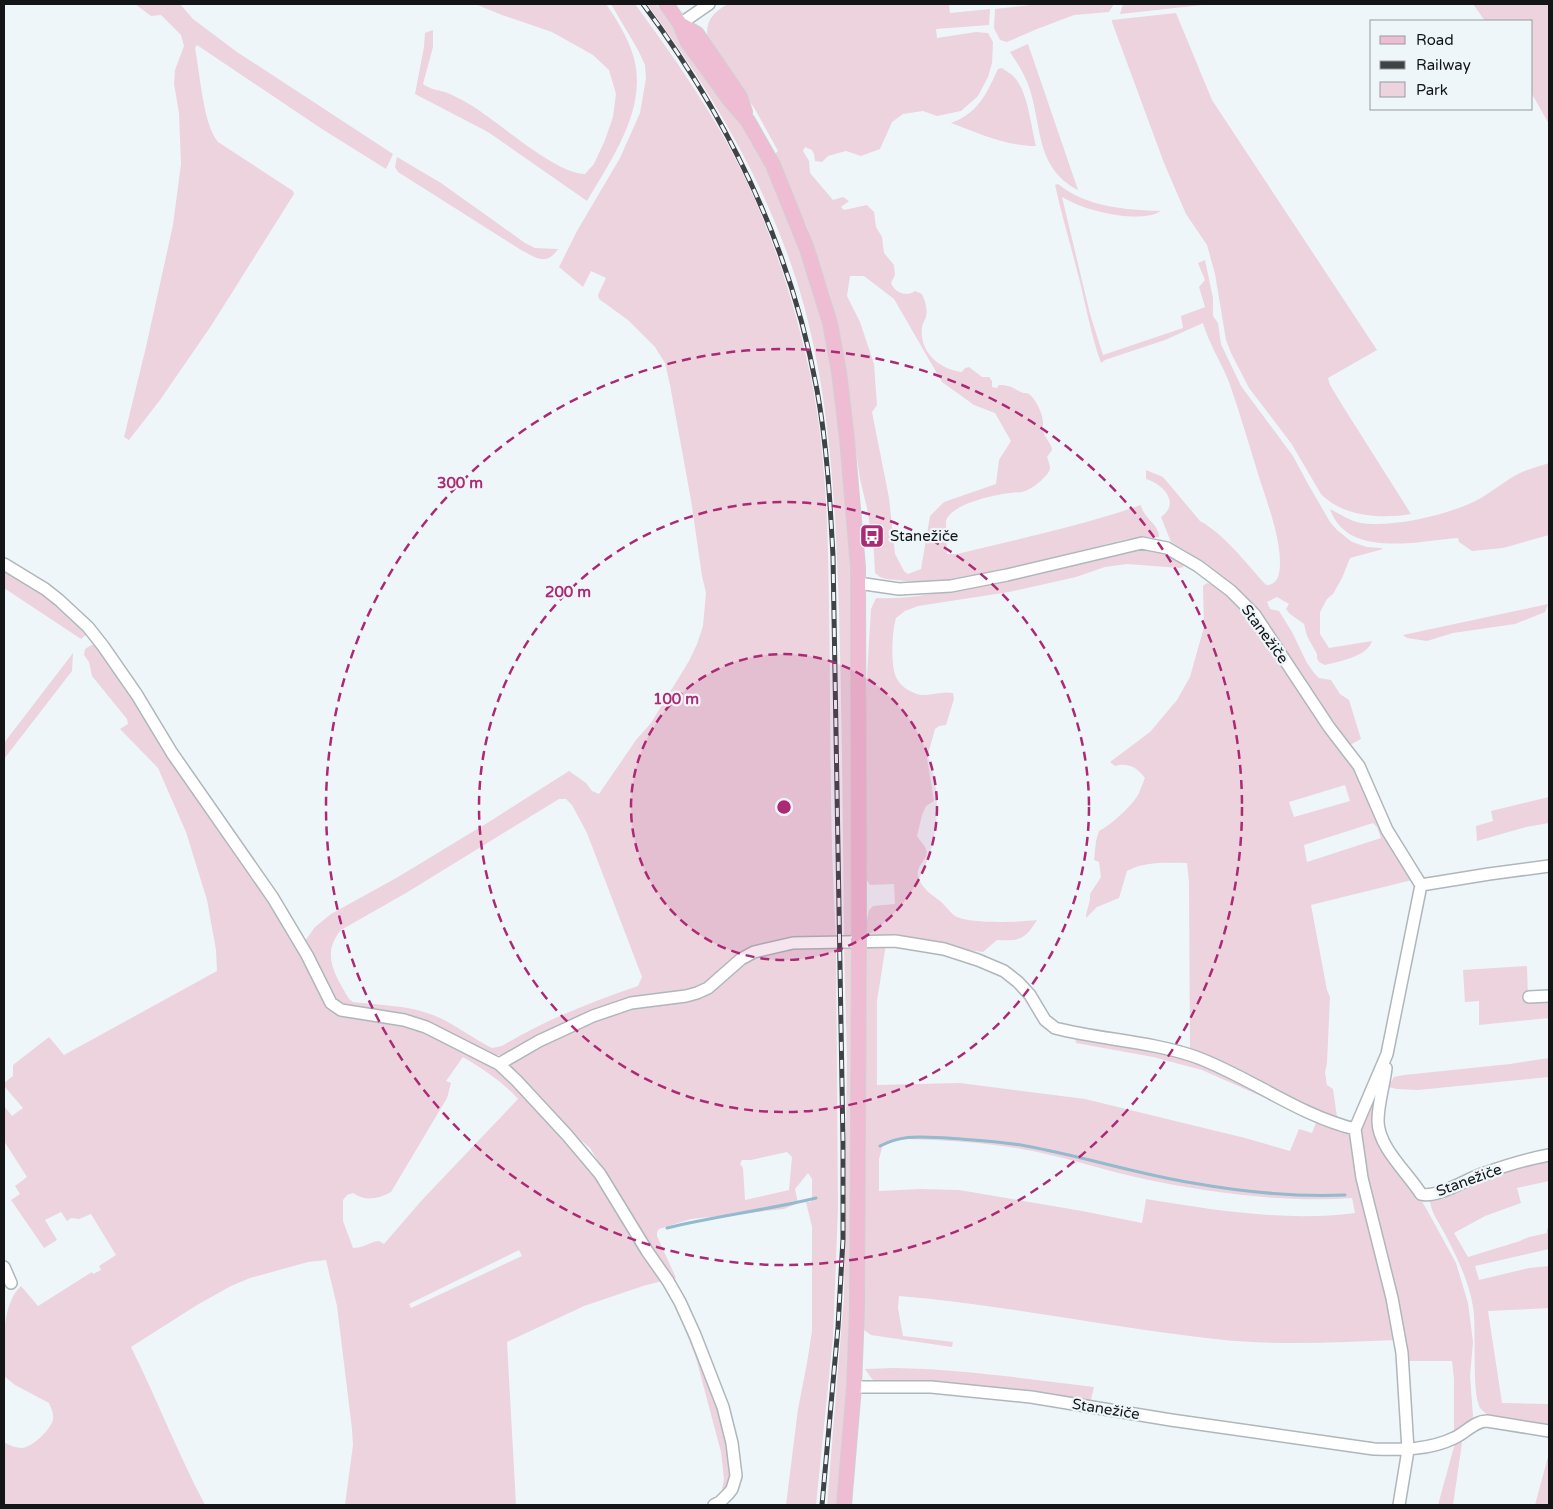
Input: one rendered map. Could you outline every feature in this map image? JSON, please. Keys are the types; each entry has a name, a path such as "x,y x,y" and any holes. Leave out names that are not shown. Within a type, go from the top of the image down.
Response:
{"main road":[{"path":"666,4 680,24 686,41 729,99 748,121 773,165 794,212 830,323 839,372 847,439 854,504 858,583 859,942 857,1290 854,1387 844,1505"}],"street":[{"path":"680,24 709,4"},
{"name":"Stanežiče","path":"858,583 900,589 951,586 1142,543 1167,548 1198,566 1231,590 1255,616 1358,766 1388,830 1421,885 1387,1054 1378,1124 1388,1149 1420,1194 1425,1196 1482,1174 1549,1155"},
{"path":"4,564 45,589 59,600 88,627 103,646 137,695 172,753 273,898 307,955 331,1003 341,1010 404,1020 426,1027 499,1064 567,1135 600,1174 680,1302 723,1407 736,1476 732,1489 725,1498 714,1505"},
{"path":"1421,885 1549,866"},
{"path":"499,1064 538,1041 593,1016 631,1003 697,993 708,988 742,959 754,952 793,943 895,941 944,949 1004,971 1030,995 1045,1020 1055,1028 1171,1049 1224,1069 1328,1121 1355,1129 1362,1178 1392,1298 1402,1353 1408,1450 1399,1505"},
{"path":"1529,997 1549,996"},
{"name":"Stanežiče","path":"1355,1129 1387,1054"},
{"path":"4,1267 12,1283"},
{"name":"Stanežiče","path":"854,1387 931,1387 1031,1397 1357,1447 1408,1450"},
{"path":"1408,1450 1415,1447 1436,1446 1453,1439 1478,1421 1549,1432"}],"green space":[{"path":"135,4 180,4 193,19 237,52 393,154 386,169 322,129 197,45 195,48 205,111 213,134 218,142 293,191 294,194 211,326 160,400 129,440 124,437 173,225 181,164 179,113 174,84 175,70 184,46 181,35 161,15 151,16"},
{"path":"475,4 606,4 621,28 633,55 637,74 636,94 632,113 617,150 587,201 488,132 415,94 425,33 433,30 433,47 423,84 448,93 469,104 558,165 573,172 585,174 594,164 613,117 616,94 609,70 593,55 552,32"},
{"path":"611,4 635,4 701,99 730,148 755,200 772,243 794,310 811,378 820,434 827,519 831,813 836,938 776,942 693,991 630,999 506,1055 493,1055 342,1005 335,1000 305,941 315,927 331,914 398,877 569,771 586,783 592,791 599,794 636,740 651,723 689,661 697,644 703,626 706,593 691,500 665,363 655,347 628,320 599,299 598,295 606,278 591,271 583,287 559,267 577,231 620,158 640,113 646,78 645,65","holes":["559,799 566,799 572,805 587,833 642,977 638,986 568,1012 502,1046 492,1048 444,1020 427,1013 400,1007 353,1002 349,999 335,974 331,957 335,939 341,930 406,893"]},
{"path":"647,4 656,4 736,114 764,162 792,223 825,325 838,416 850,559 852,635 852,938 844,938 841,691 833,484 829,442 816,360 796,279 768,205 733,136 713,102"},
{"path":"728,4 949,4 950,13 990,9 989,25 936,29 937,38 976,32 988,33 993,42 992,63 988,77 978,96 961,111 937,116 923,111 903,114 892,122 880,149 861,156 846,151 828,156 822,162 815,161 812,150 805,147 803,151 809,161 810,173 833,200 843,197 849,201 841,207 844,210 867,205 874,212 876,227 882,237 884,253 894,265 895,275 891,283 898,292 908,294 915,291 922,294 927,311 922,327 922,337 924,345 933,358 939,364 954,371 962,372 965,368 969,367 982,377 989,377 992,381 992,387 1006,386 1029,394 1042,415 1043,432 1052,450 1047,457 1050,468 1047,474 1028,490 974,501 949,515 946,521 947,554 957,554 1049,532 1141,505 1142,510 1157,529 1159,537 1127,539 983,575 948,581 926,583 886,579 875,573 873,534 871,533 860,479 840,340 830,296 807,227 774,155 778,151 756,111 708,38 709,22 715,13","holes":["850,276 864,276 894,299 942,382 974,405 995,413 1011,441 999,460 996,484 944,502 930,516 921,569 908,574 904,571 895,554 889,498 872,412 877,405 874,364 860,322 847,296"]},
{"path":"1040,4 1114,4 1109,12 1074,15 1007,42 1000,40 994,28 995,9"},
{"path":"1123,4 1211,4 1120,14"},
{"path":"1473,4 1549,4 1549,124 1533,96 1533,20 1484,20"},
{"path":"1176,13 1212,100 1377,350 1328,378 1330,385 1344,408 1411,514 1375,516 1351,512 1330,502 1321,494 1291,443 1249,388 1231,353 1226,340 1215,274 1207,245 1186,214 1164,163 1112,22 1112,20"},
{"path":"1028,44 1078,190 1064,181 1054,170 1048,159 1039,133 1034,104 1028,85 1010,52"},
{"path":"1002,68 1014,77 1023,92 1036,146 1014,144 982,135 951,123 975,108 985,95 998,69"},
{"path":"397,157 441,183 525,243 535,248 558,249 549,258 545,259 536,258 521,250 398,172 395,167"},
{"path":"1058,184 1081,198 1107,206 1161,211 1153,215 1143,216 1119,215 1085,207 1062,197 1090,314 1103,355 1183,328 1181,316 1205,307 1199,287 1205,280 1198,263 1205,260 1213,298 1213,316 1218,323 1221,344 1241,386 1293,456 1330,522 1352,542 1367,547 1383,549 1350,558 1342,578 1320,612 1320,634 1329,648 1372,641 1365,651 1359,655 1325,665 1319,662 1317,654 1307,636 1304,624 1286,609 1289,604 1277,597 1267,602 1270,609 1279,611 1314,673 1319,678 1331,680 1340,694 1349,700 1361,739 1350,745 1313,694 1276,635 1248,600 1203,561 1171,542 1161,517 1167,512 1170,500 1158,485 1146,479 1146,470 1163,477 1200,521 1209,526 1226,541 1266,585 1274,583 1279,574 1278,541 1269,508 1229,382 1203,323 1165,340 1101,363 1091,331 1055,185"},
{"path":"1549,463 1549,535 1503,548 1472,551 1459,542 1458,538 1404,543 1367,541 1352,535 1339,525 1330,509 1361,523 1406,522 1469,504 1520,473"},
{"path":"1138,548 1157,550 1174,556 1184,564 1183,567 1127,564 1105,567 1076,577 1009,592 918,606 905,611 896,618 893,640 893,667 899,682 905,688 915,693 922,695 945,692 953,693 954,699 946,725 935,729 927,758 934,801 926,806 917,836 927,853 918,872 919,880 927,890 957,917 984,922 1037,920 1029,932 1021,938 997,940 983,952 867,937 866,924 869,910 873,906 895,904 894,884 870,885 866,879 865,709 871,609 876,598 902,598 978,585"},
{"path":"4,569 54,600 88,633 81,639 4,588"},
{"path":"1207,583 1220,587 1229,594 1260,629 1350,760 1412,880 1311,905 1327,990 1330,997 1325,1072 1327,1085 1333,1089 1337,1117 1330,1118 1190,1050 1189,882 1187,863 1149,864 1127,871 1119,898 1097,907 1086,918 1090,894 1101,877 1099,862 1094,860 1099,831 1127,809 1139,793 1145,778 1132,766 1115,766 1110,762 1150,732 1177,700 1190,677 1204,627 1203,586","holes":["1345,785 1350,801 1294,817 1289,802","1373,823 1377,827 1381,838 1307,862 1304,845"]},
{"path":"1548,604 1545,612 1515,624 1453,633 1427,641 1407,638 1403,635"},
{"path":"95,643 269,900 330,1007 406,1025 448,1041 501,1071 589,1167 662,1281 584,1306 507,1342 516,1505 345,1505 353,1445 352,1429 337,1306 326,1260 308,1262 250,1278 231,1286 131,1347 205,1505 4,1505 4,1442 20,1448 31,1445 45,1432 52,1423 53,1417 49,1403 15,1385 4,1376 4,1341 9,1305 21,1286 38,1306 92,1272 93,1274 101,1270 99,1266 116,1255 91,1214 79,1219 71,1218 67,1221 61,1212 45,1220 57,1240 44,1248 11,1200 20,1194 15,1186 27,1177 4,1141 4,1106 12,1116 23,1108 4,1086 4,1083 13,1076 13,1065 49,1037 64,1055 217,971 216,950 207,900 186,832 158,768 120,729 128,724 127,719 92,676 89,662 84,655 85,649","holes":["463,1057 492,1076 518,1099 422,1200 384,1244 379,1241 353,1248 343,1221 343,1200 347,1195 353,1193 363,1198 372,1199 391,1192 447,1098 451,1083 446,1081","519,1250 522,1256 411,1308 409,1304"]},
{"path":"73,653 72,671 4,759 4,743"},
{"path":"1549,797 1549,823 1526,827 1477,841 1476,826 1493,821 1491,811"},
{"path":"886,944 877,1001 877,1085 960,1083 1085,1099 1245,1138 1290,1151 1299,1129 1312,1133 1316,1123 1283,1106 1202,1070 1153,1057 1076,1043 1075,1037 1154,1049 1196,1061 1347,1131 1351,1136 1397,1340 1306,1343 1215,1339 978,1305 899,1296 898,1308 903,1336 953,1342 952,1347 871,1335 864,1330 867,947","holes":["906,1139 975,1143 1016,1148 1149,1180 1224,1193 1276,1198 1352,1198 1355,1213 1303,1216 1250,1214 1146,1199 1142,1223 959,1190 879,1191 879,1159 883,1144"]},
{"path":"794,947 836,948 838,1208 833,1337 816,1505 786,1505 798,1409 812,1331 812,1227 806,1202 811,1202 812,1199 812,1179 808,1173 795,1189 798,1203 784,1209 691,1219 659,1229 657,1236 676,1278 673,1280 653,1252 590,1148 565,1126 512,1070 510,1065 521,1056 569,1032 631,1006 678,1002 750,957","holes":["787,1152 792,1157 789,1190 745,1200 743,1168 740,1164 742,1160 751,1160"]},
{"path":"852,947 853,1059 850,1360 839,1505 827,1505 844,1296 847,1058 844,948"},
{"path":"1527,966 1528,999 1549,998 1549,1018 1479,1025 1479,1001 1465,1002 1463,970"},
{"path":"1549,1058 1549,1077 1418,1090 1388,1087 1394,1077 1404,1075"},
{"path":"1382,1076 1376,1123 1456,1263 1468,1303 1473,1342 1470,1376 1473,1416 1470,1423 1454,1433 1452,1361 1408,1361 1402,1319 1371,1198 1360,1134 1361,1125"},
{"path":"1549,1156 1549,1181 1517,1188 1521,1203 1485,1216 1454,1233 1468,1257 1547,1233 1549,1228 1549,1249 1475,1266 1479,1280 1529,1268 1549,1266 1549,1308 1488,1311 1502,1403 1549,1404 1549,1429 1503,1421 1487,1414 1481,1409 1476,1391 1474,1317 1471,1298 1459,1262 1435,1216 1430,1202 1434,1197 1445,1192"},
{"path":"663,1282 676,1303 715,1396 725,1430 731,1479 724,1493 722,1489 724,1479 721,1452 696,1358"},
{"path":"894,1368 969,1372 1094,1387 1090,1404 879,1382 872,1379 865,1369"},
{"path":"1460,1441 1462,1443 1453,1505 1438,1505 1455,1443"},
{"path":"1549,1453 1549,1505 1535,1505"}],"waterway":[{"path":"880,1146 888,1142 912,1137 1016,1144 1151,1175 1212,1186 1288,1194 1345,1195"},
{"path":"667,1228 816,1198"}],"railway":[{"path":"643,4 703,93 729,139 773,236 791,286 806,337 817,390 826,452 833,556 843,1239 838,1327 822,1505"}],"place":[{"name":"Stanežiče","path":"872,536"}]}
